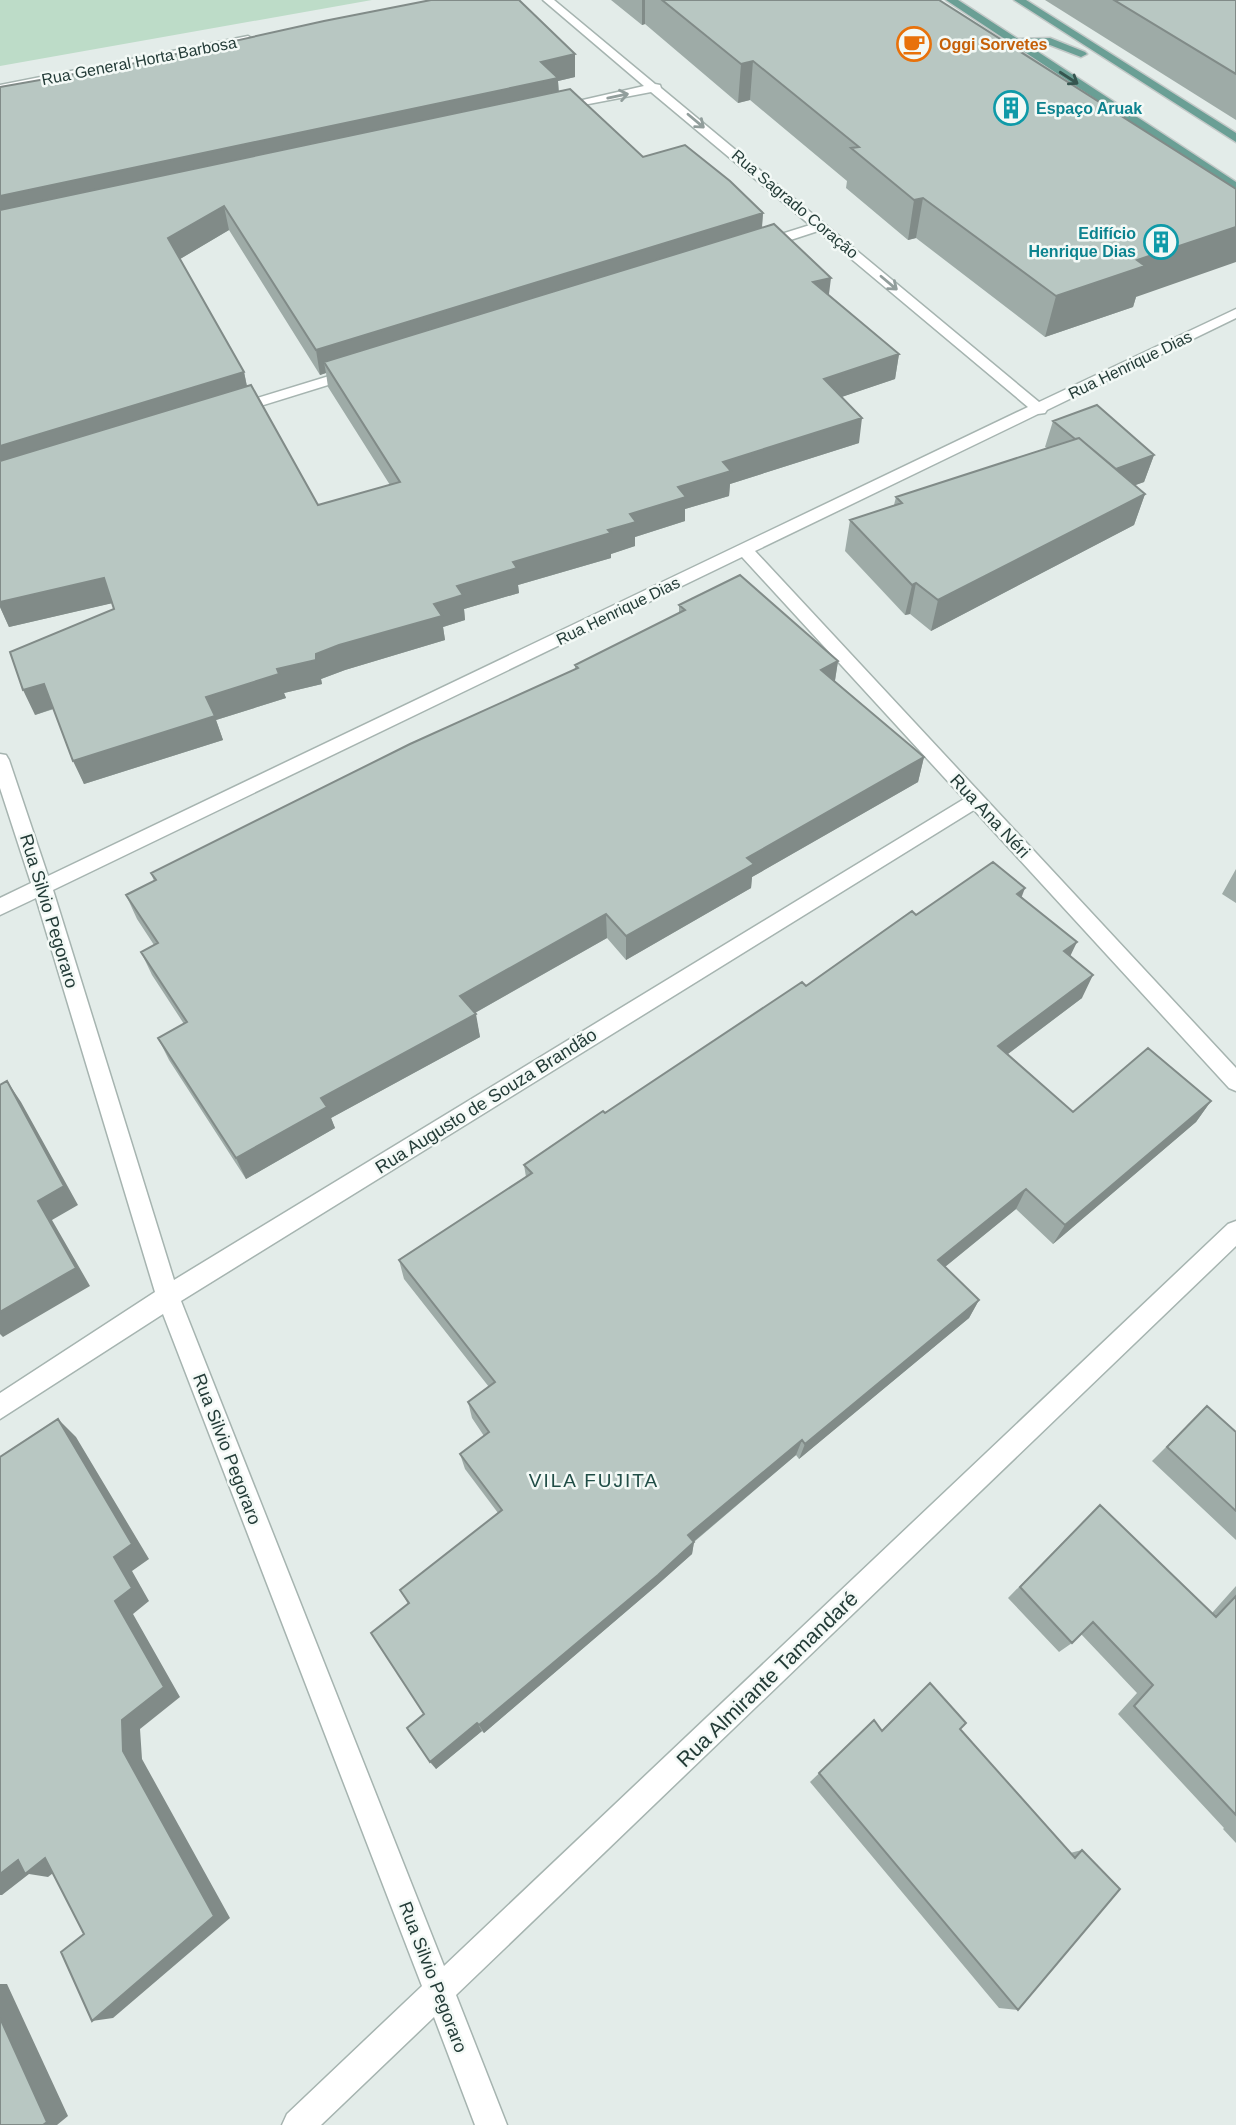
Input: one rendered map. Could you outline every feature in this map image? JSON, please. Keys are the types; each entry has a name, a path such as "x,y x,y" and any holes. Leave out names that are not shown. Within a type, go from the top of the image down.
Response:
{"main road":[{"path":"951,0 1236,188"},
{"path":"1019,0 1236,138"},
{"path":"1016,43 1046,40 1061,42 1108,69 1174,99"}],"street":[{"name":"Rua Sagrado Coração","path":"548,0 656,87 1040,410"},
{"name":"Rua General Horta Barbosa","path":"0,88 254,37"},
{"path":"547,111 656,87"},
{"path":"742,251 821,226"},
{"name":"Rua Henrique Dias","path":"0,907 1040,410 1236,313"},
{"path":"212,416 371,367"},
{"name":"Rua Ana Néri","path":"745,551 1236,1082"},
{"name":"Rua Silvio Pegoraro","path":"0,760 42,887 167,1297 491,2125"},
{"name":"Rua Augusto de Souza Brandão","path":"0,1407 167,1297 976,800"},
{"name":"Rua Almirante Tamandaré","path":"298,2125 1236,1231"}],"green space":[{"path":"0,0 372,0 0,66"}],"building":[{"path":"431,0 519,0 575,54 541,62 558,78 0,196 0,87 131,64"},
{"path":"662,0 939,0 1236,189 1236,227 1137,260 1145,266 1056,296 923,198 914,200 851,148 859,147 753,61 741,64"},
{"path":"1114,0 1236,0 1236,74"},
{"path":"570,89 643,157 685,145 730,181 763,213 316,350 224,206 168,238 244,372 0,446 0,210"},
{"path":"774,224 831,278 813,282 899,354 824,379 862,418 723,462 731,471 678,487 686,497 630,514 636,522 608,530 611,533 513,562 517,568 457,586 463,595 434,604 442,616 339,645 316,654 316,660 277,669 279,674 206,697 215,716 73,761 44,684 23,690 10,652 114,609 104,578 0,602 0,461 251,385 318,505 400,482 324,362"},
{"path":"1097,405 1154,455 1116,469 1079,438 1075,439 1053,421"},
{"path":"1079,438 1145,494 938,600 916,583 912,585 850,520 902,503 896,497"},
{"path":"740,575 838,661 821,670 924,757 747,858 754,864 626,936 606,914 460,996 476,1014 321,1098 327,1107 236,1158 158,1038 187,1022 141,952 158,943 126,895 156,880 151,873 410,744 578,668 575,665 685,610 679,605"},
{"path":"993,862 1025,888 1017,894 1077,942 1064,951 1093,975 998,1046 1073,1112 1148,1048 1211,1101 1065,1225 1026,1189 938,1260 979,1300 805,1444 802,1440 688,1535 694,1542 658,1575 479,1725 477,1723 430,1762 407,1728 424,1714 371,1633 409,1603 400,1590 502,1510 460,1454 489,1432 468,1402 495,1382 399,1260 532,1173 524,1165 603,1111 605,1113 802,982 806,986 912,911 916,915"},
{"path":"7,1081 64,1186 38,1201 76,1268 0,1312 0,1085"},
{"path":"1207,1406 1236,1432 1236,1511 1167,1447"},
{"path":"58,1419 132,1544 114,1557 132,1588 115,1601 164,1687 122,1720 123,1751 214,1916 92,2021 61,1952 84,1934 45,1858 25,1874 18,1860 0,1874 0,1457"},
{"path":"1100,1505 1216,1617 1236,1596 1236,1815 1134,1706 1153,1685 1093,1622 1072,1643 1020,1587"},
{"path":"930,1683 966,1723 960,1729 1075,1858 1082,1850 1120,1889 1018,2010 819,1773 874,1720 882,1731"},
{"path":"0,2018 47,2122 43,2125 0,2125"}],"place":[{"name":"Oggi Sorvetes","path":"914,44"},
{"name":"Espaço Aruak","path":"1011,108"},
{"name":"Edifício Henrique Dias","path":"1161,242"}],"district":[{"name":"VILA FUJITA","path":"594,1480"}]}
